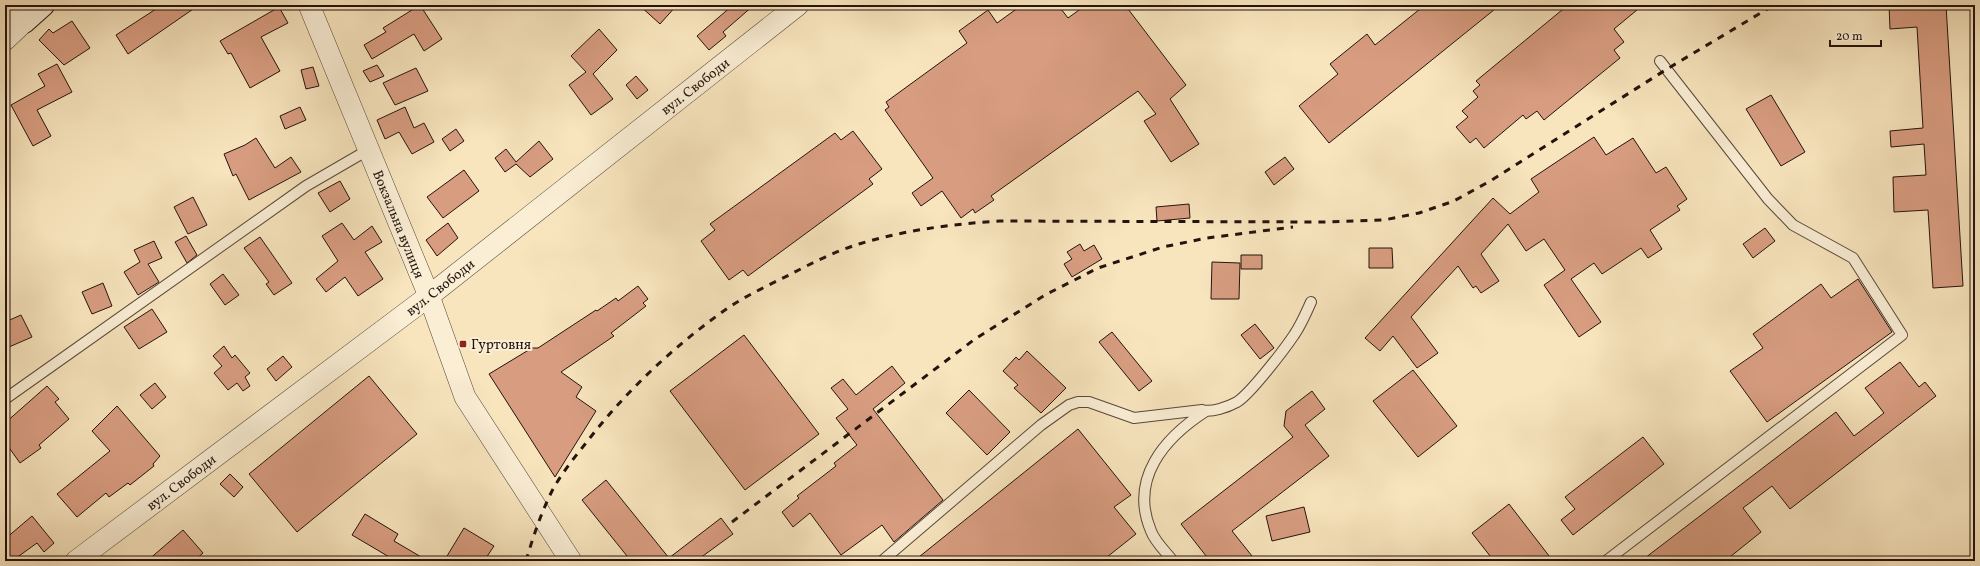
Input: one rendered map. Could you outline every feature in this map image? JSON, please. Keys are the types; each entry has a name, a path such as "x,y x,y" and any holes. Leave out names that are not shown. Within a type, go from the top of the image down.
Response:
{"street":[{"path":"5,40 43,5"},
{"name":"Вокзальна вулиця","path":"309,5 429,296 465,397 571,561"},
{"name":"вул. Свободи","path":"76,561 429,296 798,5"},
{"path":"5,7 24,22"}],"lane":[{"path":"1606,561 1902,335 1853,258 1793,225 1768,199 1660,61"},
{"path":"5,399 306,186 368,150"},
{"path":"882,561 1041,425 1069,405 1078,402 1089,402 1134,418 1202,410 1206,411 1225,407 1237,402 1247,393 1294,334 1311,302"},
{"path":"1173,561 1151,533 1146,519 1146,486 1150,470 1158,454 1172,437 1188,423 1206,411"}],"building":[{"path":"162,5 199,5 128,54 116,35"},
{"path":"420,5 442,39 424,51 414,34 372,59 364,45 386,32 383,28"},
{"path":"639,5 677,5 660,24"},
{"path":"733,5 754,5 723,32 726,36 709,50 697,36"},
{"path":"1022,5 1058,5 1068,18 1086,5 1125,5 1186,85 1170,99 1199,144 1171,162 1144,121 1156,114 1138,91 991,196 994,200 975,213 973,209 961,218 942,191 921,206 912,193 933,178 885,110 889,107 886,102 967,43 959,31 988,10 997,23"},
{"path":"1425,5 1500,5 1329,143 1299,106 1338,74 1330,64 1367,34 1375,45"},
{"path":"1568,5 1643,5 1614,29 1624,42 1614,50 1620,58 1544,120 1537,111 1526,119 1523,115 1484,148 1476,138 1470,143 1456,127 1468,117 1462,111 1478,97 1473,91 1480,85 1476,81"},
{"path":"1889,5 1946,5 1963,286 1933,288 1928,210 1894,212 1893,177 1926,175 1924,144 1891,147 1890,131 1923,128 1917,27 1890,29"},
{"path":"279,7 288,23 261,37 280,71 250,88 231,53 228,54 220,41"},
{"path":"72,21 90,48 64,65 39,40 49,29 53,33"},
{"path":"599,29 617,50 593,74 613,99 591,115 569,85 586,72 571,56"},
{"path":"57,64 72,92 37,110 51,136 33,146 11,105 45,86 38,74"},
{"path":"377,65 384,76 370,82 363,71"},
{"path":"313,67 319,86 306,89 301,70"},
{"path":"416,68 428,91 395,105 383,83"},
{"path":"636,76 648,90 637,99 626,85"},
{"path":"1771,95 1805,152 1781,166 1746,109"},
{"path":"300,107 306,120 285,129 280,116"},
{"path":"405,107 414,128 424,123 434,142 412,154 399,132 385,139 377,120"},
{"path":"456,129 464,141 450,151 442,139"},
{"path":"853,131 882,169 869,179 873,184 748,276 743,270 729,280 701,241 715,230 710,224 835,133 841,140"},
{"path":"1594,137 1606,155 1633,138 1656,173 1666,167 1687,199 1677,206 1680,210 1650,230 1662,249 1648,258 1641,248 1602,274 1594,263 1571,279 1601,322 1579,337 1544,285 1565,270 1544,239 1526,251 1508,224 1481,254 1499,281 1481,293 1476,286 1473,288 1458,266 1411,317 1438,353 1417,368 1393,336 1380,351 1365,338 1493,198 1510,214 1539,192 1531,179"},
{"path":"256,138 275,168 291,157 301,172 249,200 236,174 233,176 224,154 245,145"},
{"path":"539,141 553,159 530,177 516,164 505,172 495,158 506,149 516,162"},
{"path":"1285,157 1294,169 1274,185 1265,172"},
{"path":"464,170 479,191 443,218 427,197"},
{"path":"340,181 350,199 330,212 318,193"},
{"path":"193,197 207,225 188,234 174,207"},
{"path":"1189,204 1190,218 1157,221 1156,207"},
{"path":"342,223 354,240 372,226 382,242 365,252 383,279 358,296 345,277 326,292 316,279 338,261 322,236"},
{"path":"448,223 458,238 437,256 426,240"},
{"path":"1765,228 1775,241 1753,258 1743,244"},
{"path":"186,236 197,255 187,263 175,242"},
{"path":"260,237 292,283 274,295 266,284 269,282 244,248"},
{"path":"154,241 162,258 148,264 159,282 138,295 124,272 140,262 134,250"},
{"path":"1080,244 1084,251 1094,245 1102,259 1072,277 1064,264 1072,259 1067,252"},
{"path":"1369,248 1392,248 1393,268 1369,268"},
{"path":"1241,255 1262,255 1262,269 1241,269"},
{"path":"1212,262 1240,263 1239,299 1211,299"},
{"path":"223,274 239,295 225,305 210,284"},
{"path":"1858,279 1892,332 1767,422 1730,371 1763,348 1753,334 1821,284 1831,298"},
{"path":"103,283 112,306 92,314 82,292"},
{"path":"638,286 648,299 643,303 646,306 611,333 614,336 561,372 582,387 576,397 596,411 555,477 489,374 532,348 538,348 616,298 618,301"},
{"path":"152,309 167,332 139,349 124,327"},
{"path":"21,315 32,337 9,347 5,339 5,322"},
{"path":"1255,324 1274,348 1260,359 1241,335"},
{"path":"1112,332 1152,381 1139,391 1099,342"},
{"path":"744,335 819,434 745,490 670,391"},
{"path":"224,346 232,358 235,355 250,373 245,377 250,386 243,391 237,383 228,390 214,373 222,366 213,356"},
{"path":"1027,351 1066,388 1041,413 1014,388 1018,385 1003,371 1016,357 1019,360"},
{"path":"283,356 292,367 276,381 267,369"},
{"path":"1900,362 1919,387 1925,382 1936,396 1790,509 1772,486 1743,508 1761,532 1725,561 1641,561 1836,412 1854,436 1884,413 1865,388"},
{"path":"892,366 905,383 873,409 943,500 894,542 882,525 841,555 810,513 793,527 782,512 799,498 797,496 836,466 834,463 857,445 836,418 848,409 831,388 843,379 856,395"},
{"path":"1413,370 1457,426 1418,457 1373,401"},
{"path":"369,376 417,434 297,532 249,474"},
{"path":"155,383 166,397 152,409 140,395"},
{"path":"47,386 59,399 55,402 69,419 39,445 41,448 20,463 5,442 5,423"},
{"path":"969,390 1010,432 987,455 946,413"},
{"path":"1312,391 1325,409 1305,425 1329,456 1232,531 1256,561 1210,561 1181,524 1293,437 1284,426 1286,411"},
{"path":"117,406 160,456 153,464 154,466 130,485 128,483 109,497 106,493 77,517 57,494 110,451 92,431"},
{"path":"1078,429 1131,495 1114,507 1136,534 1102,561 914,561"},
{"path":"1643,437 1664,464 1573,535 1561,520 1575,509 1565,497"},
{"path":"230,474 243,487 234,497 220,484"},
{"path":"606,480 669,558 721,518 733,534 696,561 631,561 582,500"},
{"path":"1509,504 1553,561 1494,561 1472,533"},
{"path":"1304,507 1310,532 1272,541 1266,516"},
{"path":"365,514 398,534 394,541 428,561 396,561 352,535"},
{"path":"32,516 54,543 44,552 37,543 12,561 5,561 5,539"},
{"path":"464,528 494,546 484,561 444,561"},
{"path":"183,530 203,553 194,561 147,561"}],"railway":[{"path":"526,561 544,508 559,478 601,424 633,388 668,355 725,310 757,291 824,258 842,250 876,239 929,228 982,222 1325,222 1384,220 1419,213 1454,201 1492,180 1667,69 1774,5"},
{"path":"732,522 975,339 1045,295 1098,268 1163,247 1207,238 1293,227"}],"place":[{"name":"Гуртовня","path":"463,344"}]}
